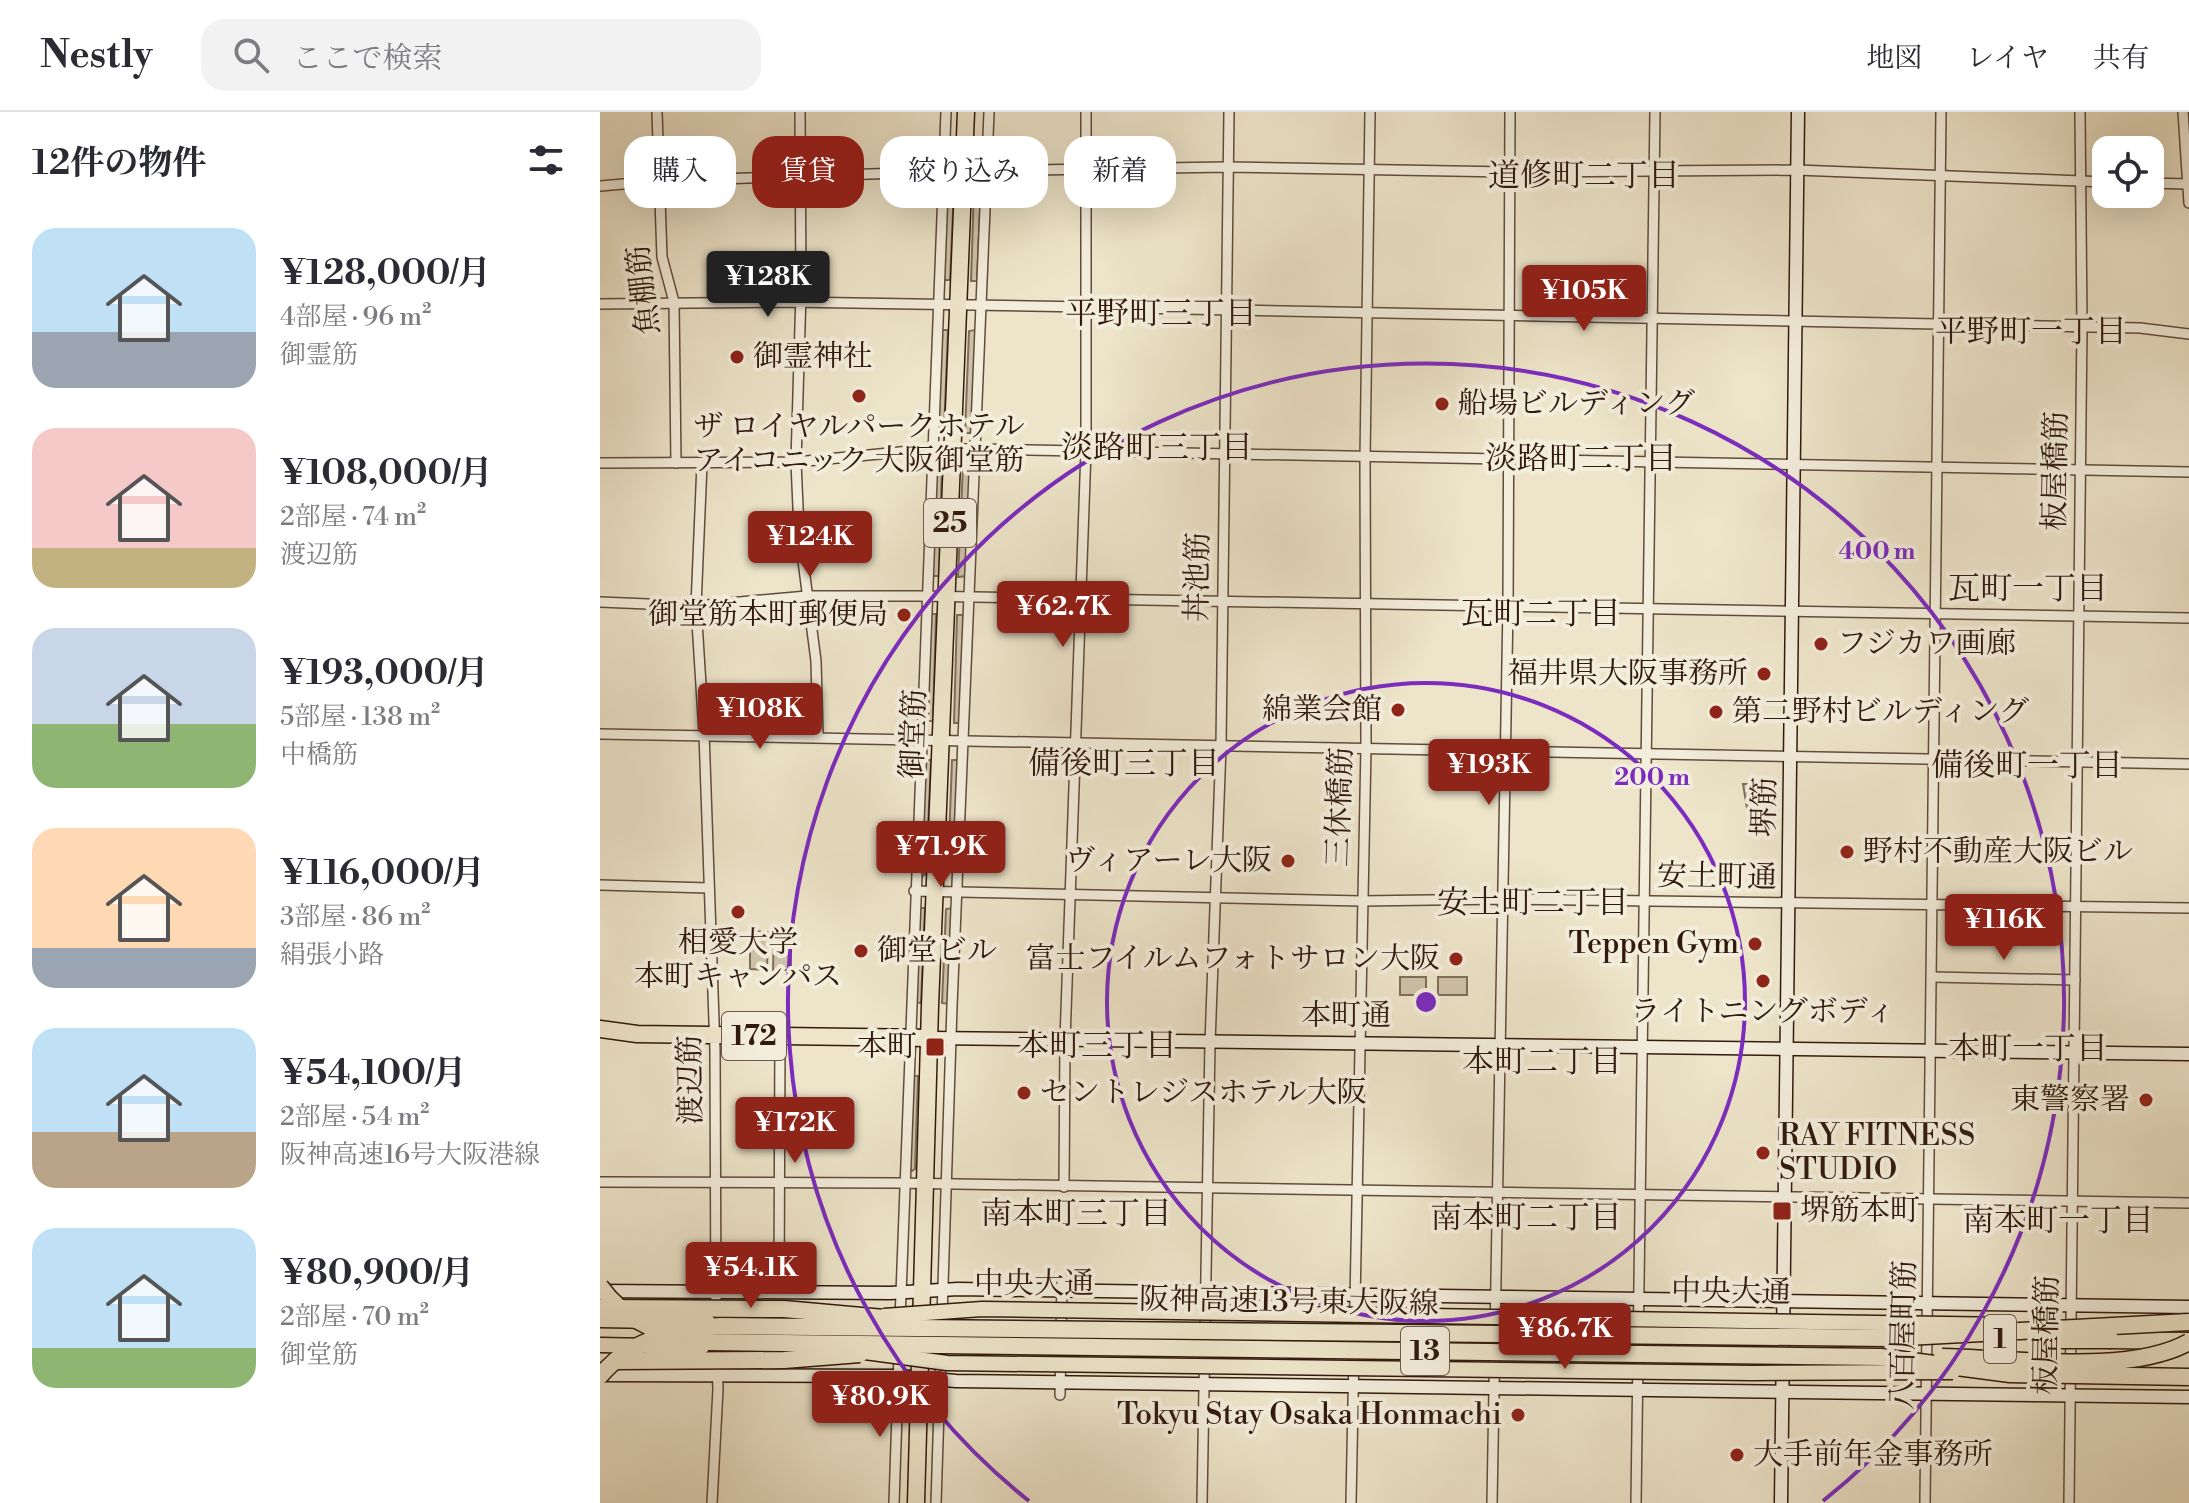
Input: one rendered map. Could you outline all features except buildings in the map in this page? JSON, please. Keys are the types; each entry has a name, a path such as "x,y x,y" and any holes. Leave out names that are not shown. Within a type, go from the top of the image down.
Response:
{"highway":[{"name":"御堂筋","path":"965,136 966,112"},
{"name":"御堂筋","path":"916,1503 961,208"},
{"name":"本町通","path":"600,1029 637,1034 930,1038"},
{"path":"600,1288 614,1303 656,1332 690,1340 969,1345"},
{"path":"600,1308 799,1309 964,1326"},
{"name":"阪神高速13号東大阪線","path":"964,1326 1888,1338 2189,1322"},
{"name":"13","path":"600,1376 617,1359 643,1343 700,1327 964,1326"},
{"name":"1","path":"1888,1338 2189,1342"},
{"name":"13","path":"1881,1357 2125,1360 2154,1356 2189,1342"},
{"path":"600,1361 795,1359 969,1345"},
{"name":"阪神高速13号東大阪線","path":"969,1345 1881,1357 2010,1374 2189,1376"}],"main road":[{"name":"中央大通","path":"600,1320 839,1323 910,1312 982,1309 1753,1318 2189,1331"},
{"path":"600,1345 842,1349 947,1363 2189,1376"}],"street":[{"name":"魚棚筋","path":"657,112 657,136"},
{"path":"800,112 800,136"},
{"path":"945,136 946,112"},
{"path":"988,136 989,112"},
{"path":"1086,112 1086,136"},
{"name":"丼池筋","path":"1202,1503 1210,1043 1221,746 1229,112"},
{"name":"三休橋筋","path":"1351,1503 1366,747 1365,459 1370,112"},
{"path":"1492,1503 1507,749 1512,315 1507,172 1510,112"},
{"path":"1636,1503 1653,463 1655,112"},
{"name":"堺筋","path":"1781,1503 1798,112"},
{"name":"八百屋町筋","path":"1925,1503 1933,1050 1933,759 1941,112"},
{"name":"板屋橋筋","path":"2069,1503 2082,326 2080,112"},
{"path":"2183,112 2189,203"},
{"path":"1176,167 1507,172 1797,170 1940,178 2092,181"},
{"path":"2164,183 2188,184"},
{"path":"600,186 624,184"},
{"name":"魚棚筋","path":"659,208 662,257 674,302 676,463"},
{"path":"800,208 796,462 807,596 816,661 818,735"},
{"path":"894,1503 908,1037 942,208"},
{"path":"936,1503 985,208"},
{"path":"1064,1187 1065,1040 1086,450 1086,208"},
{"path":"600,304 801,303 1938,321 2082,326 2189,334"},
{"path":"600,463 796,462 931,449 975,449 1365,459 2189,472"},
{"name":"渡辺筋","path":"702,464 696,606 704,733 714,1035 717,1376 712,1503"},
{"path":"600,602 696,606 807,596 926,596 2189,618"},
{"path":"600,734 818,735 1077,743 2189,764"},
{"path":"600,885 709,888"},
{"name":"安土町通","path":"914,891 1361,901 1646,900 2189,908"},
{"path":"1932,977 2075,980"},
{"path":"779,1292 780,1036"},
{"name":"本町通","path":"930,1038 2189,1054"},
{"path":"600,1182 926,1183 2189,1203"},
{"path":"1060,1388 1062,1285"},
{"name":"中央大通","path":"901,1293 1062,1285 1207,1293 2189,1307"},
{"path":"600,1288 901,1293"},
{"path":"900,1312 941,1359"},
{"path":"899,1360 943,1312"},
{"path":"600,1376 898,1376 1060,1388 1206,1385 2189,1397"}],"shaded area":[{"path":"946,208 953,208 950,280 944,280"},
{"path":"973,208 980,208 977,281 971,281"},
{"path":"940,330 948,330 944,432 937,432"},
{"path":"976,330 972,433 965,433 969,331"},
{"path":"935,465 942,465 939,576 931,576"},
{"path":"963,466 970,467 966,576 958,577"},
{"path":"929,614 936,614 933,721 926,721"},
{"path":"957,615 964,615 961,723 954,723"},
{"path":"924,760 931,760 926,873 923,876 920,873"},
{"path":"952,760 959,760 954,869 948,869"},
{"path":"1743,784 1767,784 1767,803 1762,803 1761,808 1747,808"},
{"path":"918,908 925,908 921,1003 914,1002"},
{"path":"953,908 949,1004 942,1003 946,909"},
{"path":"750,931 768,932 767,970 750,969"},
{"path":"774,932 791,932 791,970 773,970"},
{"path":"1400,977 1426,977 1426,995 1400,995"},
{"path":"1438,977 1467,977 1467,995 1438,995"},
{"path":"912,1076 918,1076 915,1169 912,1171 909,1168"}],"place":[{"name":"御霊神社","path":"737,357"},
{"name":"ザ ロイヤルパークホテル アイコニック 大阪御堂筋","path":"859,396"},
{"name":"船場ビルディング","path":"1442,404"},
{"name":"御堂筋本町郵便局","path":"904,615"},
{"name":"フジカワ画廊","path":"1821,644"},
{"name":"福井県大阪事務所","path":"1764,674"},
{"name":"綿業会館","path":"1398,710"},
{"name":"第二野村ビルディング","path":"1716,712"},
{"name":"野村不動産大阪ビル","path":"1847,852"},
{"name":"ヴィアーレ大阪","path":"1288,861"},
{"name":"相愛大学 本町キャンパス","path":"738,912"},
{"name":"Teppen Gym","path":"1755,944"},
{"name":"御堂ビル","path":"861,951"},
{"name":"富士フイルムフォトサロン大阪","path":"1456,959"},
{"name":"ライトニングボディ","path":"1763,981"},
{"name":"本町","path":"935,1047"},
{"name":"セントレジスホテル大阪","path":"1024,1093"},
{"name":"東警察署","path":"2146,1100"},
{"name":"RAY FITNESS STUDIO","path":"1763,1153"},
{"name":"堺筋本町","path":"1782,1211"},
{"name":"Tokyu Stay Osaka Honmachi","path":"1518,1415"},
{"name":"大手前年金事務所","path":"1737,1455"}],"district":[{"name":"道修町二丁目","path":"1584,176"},
{"name":"平野町三丁目","path":"1161,314"},
{"name":"平野町一丁目","path":"2031,332"},
{"name":"淡路町三丁目","path":"1157,448"},
{"name":"淡路町二丁目","path":"1581,459"},
{"name":"瓦町一丁目","path":"2028,589"},
{"name":"瓦町二丁目","path":"1541,614"},
{"name":"備後町三丁目","path":"1124,764"},
{"name":"備後町一丁目","path":"2027,766"},
{"name":"安土町二丁目","path":"1533,903"},
{"name":"本町三丁目","path":"1097,1046"},
{"name":"本町一丁目","path":"2028,1049"},
{"name":"本町二丁目","path":"1542,1062"},
{"name":"南本町三丁目","path":"1076,1214"},
{"name":"南本町二丁目","path":"1526,1218"},
{"name":"南本町一丁目","path":"2058,1221"}]}
